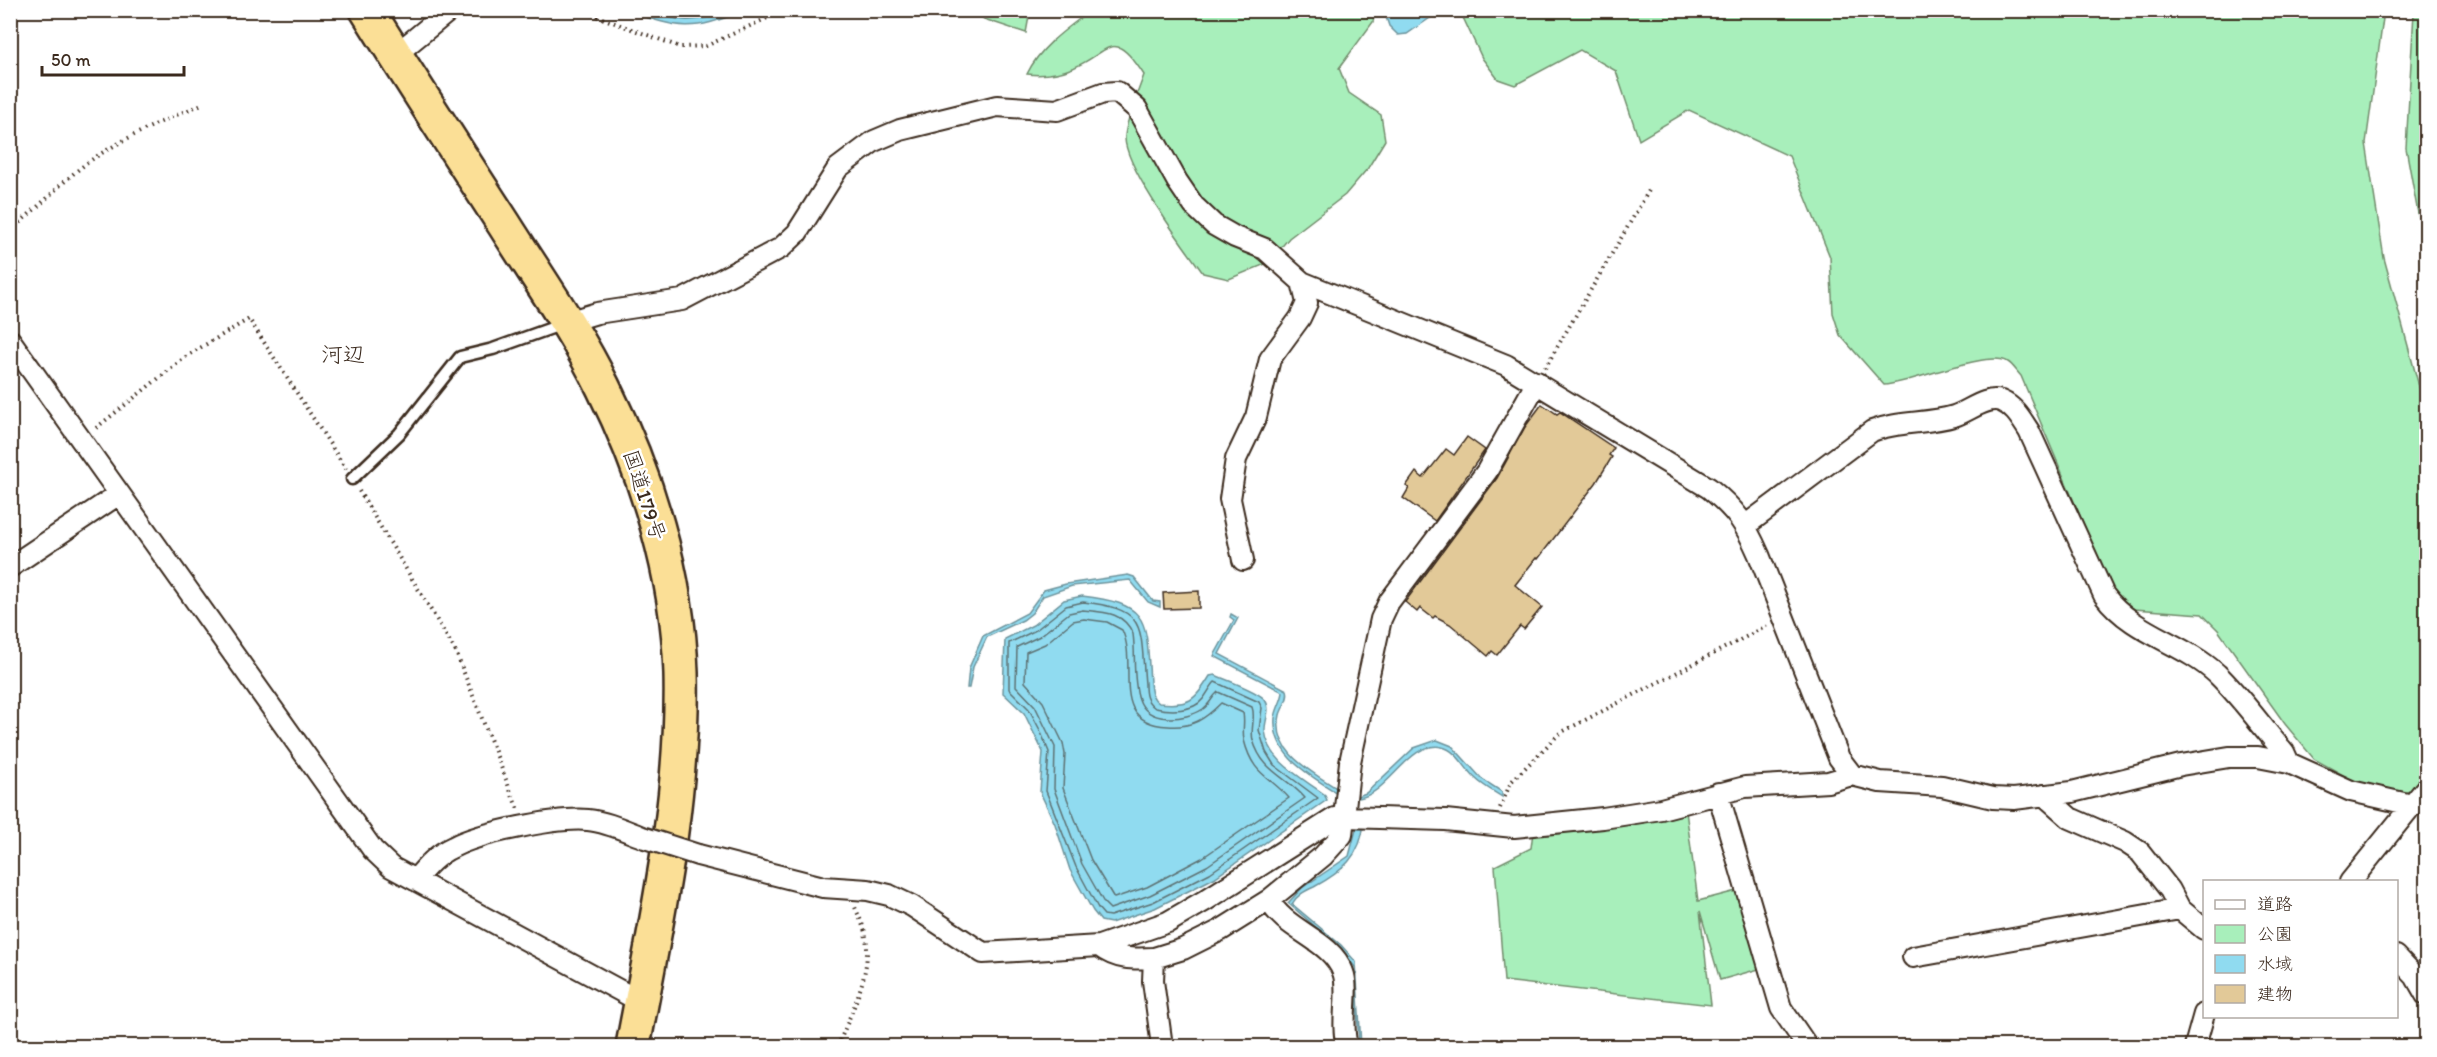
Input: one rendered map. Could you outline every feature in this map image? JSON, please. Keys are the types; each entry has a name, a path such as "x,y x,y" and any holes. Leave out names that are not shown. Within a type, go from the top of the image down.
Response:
{"highway":[{"name":"国道179号","path":"367,10 569,322 626,436 652,509 672,588 681,670 680,746 673,827 633,1047"}],"street":[{"path":"395,55 450,10"},
{"path":"569,322 597,313 682,300 781,248 797,233 838,168 874,141 900,130 997,106 1057,110 1103,93 1117,92 1137,109 1177,181 1194,206 1214,225 1235,237 1265,249 1302,282 1506,365 1709,488 1733,507 1746,525 1839,758 1852,776"},
{"path":"1243,560 1230,499 1236,459 1256,417 1270,359 1300,318 1307,303 1302,282"},
{"path":"10,340 373,850 392,867 641,1002"},
{"path":"1099,946 1110,955 1129,960 1154,958 1183,949 1221,930 1269,900 1335,844 1342,835 1346,817 1350,762 1381,619 1389,602 1487,471 1537,382"},
{"path":"1746,525 1872,431 1890,424 1920,424 1955,416 1988,401 2000,400 2014,409 2029,431 2104,595 2114,609 2137,626 2190,655 2217,674 2283,752 2289,763"},
{"path":"10,567 119,494"},
{"path":"415,880 428,864 451,848 472,838 586,820 605,823 698,855 823,887 868,890 889,895 912,906 983,953 1099,946 1168,922 1335,818 1445,820 1514,827 1611,817 1770,784 1828,782 1852,776 1880,782 1942,786 1994,798 2044,795 2073,792 2181,765 2229,757 2258,757 2289,763 2351,791 2412,805"},
{"path":"2352,880 2427,788"},
{"path":"1718,793 1781,1008 1807,1047"},
{"path":"2044,795 2070,818 2125,842 2140,852 2169,890 2180,909 2203,926"},
{"path":"1269,900 1287,923 1320,946 1343,971 1345,986 1342,1018 1347,1047"},
{"path":"1912,957 2180,909"},
{"path":"2398,957 2415,976 2427,995"},
{"path":"1154,958 1153,981 1162,1047"},
{"path":"2195,1047 2204,1018"}],"lane":[{"path":"352,479 399,434 460,357 494,349 569,322"}],"path":[{"path":"580,10 680,47 706,46 785,10"},
{"path":"10,230 38,210 74,174 142,130 202,104"},
{"path":"1537,382 1651,187"},
{"path":"81,440 188,355 249,319 352,479 455,650 525,828"},
{"path":"1493,826 1510,782 1560,733 1784,617"},
{"path":"838,1047 858,995 866,962 866,938 849,889"}],"green space":[{"path":"973,11 1030,11 1026,33 984,19"},
{"path":"1090,11 1375,11 1373,22 1339,68 1349,93 1381,115 1385,140 1368,168 1345,195 1289,238 1268,263 1229,279 1203,273 1144,186 1127,150 1125,137 1127,123 1144,75 1133,60 1125,51 1117,47 1110,47 1067,70 1045,75 1027,74 1046,47"},
{"path":"1460,11 2384,11 2366,143 2384,258 2420,390 2426,442 2426,781 2408,796 2354,781 2314,759 2285,724 2218,630 2202,614 2134,609 2121,601 2111,589 2021,376 2010,363 1998,359 1984,360 1884,385 1840,335 1833,313 1830,257 1789,156 1689,110 1639,140 1616,71 1580,50 1515,85 1498,79 1482,58"},
{"path":"2409,11 2426,11 2426,257 2406,148 2414,12"},
{"path":"1686,811 1698,901 1744,889 1766,967 1720,980 1700,911 1711,1005 1504,981 1495,866 1531,848 1533,832"}],"water":[{"path":"1384,10 1440,11 1407,34 1398,35 1389,26"},
{"path":"627,11 742,11 709,23 684,26"},
{"path":"1128,575 1134,577 1153,601 1160,602 1160,607 1148,602 1130,580 1072,586 1043,596 1032,613 1023,620 987,637 973,667 969,688 967,688 969,668 983,636 1027,613 1044,590 1066,584"},
{"path":"1082,596 1121,604 1133,610 1140,619 1145,630 1151,691 1159,703 1178,704 1190,700 1200,691 1210,676 1215,675 1262,697 1268,707 1265,731 1273,752 1287,768 1324,794 1327,800 1214,878 1155,908 1111,923 1101,921 1093,911 1070,870 1055,824 1040,792 1043,752 1024,713 1003,693 1005,639 1033,625 1064,600"},
{"path":"1231,614 1238,618 1219,654 1287,690 1287,699 1280,715 1279,728 1282,740 1296,760 1339,790 1337,793 1295,763 1280,743 1275,718 1283,692 1214,656 1234,620 1230,617"},
{"path":"1437,740 1452,746 1482,779 1502,792 1502,797 1478,781 1452,752 1442,747 1429,747 1418,752 1375,791 1364,797 1352,798 1366,793 1414,748"},
{"path":"1364,823 1359,845 1348,862 1333,875 1296,898 1292,904 1341,945 1356,962 1361,1046 1359,1046 1355,967 1340,948 1288,903 1302,888 1349,856 1357,826"}],"building":[{"path":"1542,404 1557,414 1560,412 1614,448 1609,455 1612,457 1596,483 1538,559 1536,558 1515,585 1542,607 1524,629 1520,626 1497,655 1492,651 1488,656 1450,624 1435,616 1433,618 1420,608 1417,612 1405,602 1497,478 1525,427"},
{"path":"1467,437 1485,450 1435,521 1403,498 1409,488 1406,486 1416,472 1423,478 1446,449 1454,455"},
{"path":"1199,591 1199,608 1164,609 1163,593"}],"district":[{"name":"河辺","path":"343,354"}]}
